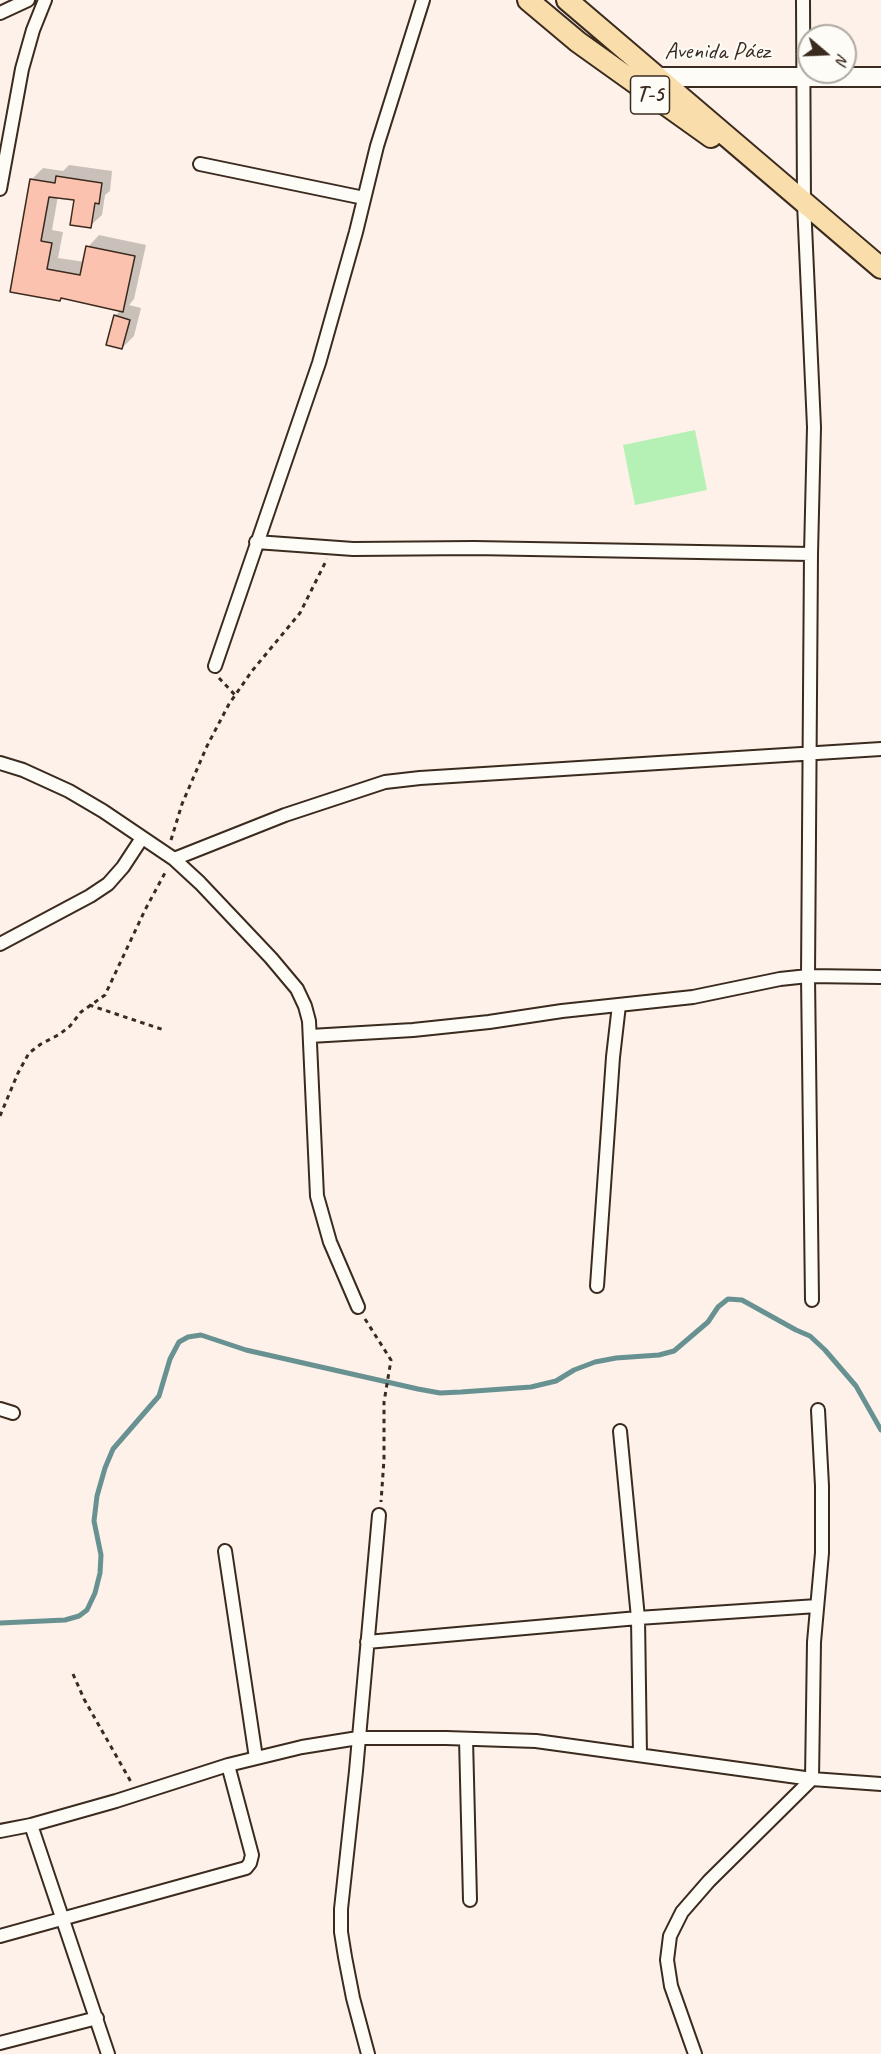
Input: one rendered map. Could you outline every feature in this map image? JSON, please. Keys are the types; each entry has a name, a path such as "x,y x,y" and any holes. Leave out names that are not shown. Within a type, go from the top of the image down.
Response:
{"main road":[{"name":"T-5","path":"528,0 578,42 687,122 778,182"},
{"name":"T-5","path":"567,0 881,268"},
{"name":"Avenida Páez","path":"626,77 797,76"},
{"name":"Avenida Páez","path":"857,77 881,77"}],"street":[{"path":"0,13 28,0"},
{"path":"0,189 22,69 33,30 45,0"},
{"path":"215,666 319,363 344,279 377,146 423,0"},
{"path":"803,0 803,24"},
{"path":"804,84 804,203 814,427 808,976 812,1300"},
{"path":"200,164 364,198"},
{"path":"256,542 333,547 811,554"},
{"path":"174,859 285,815 385,782 881,749"},
{"path":"0,762 69,791 174,859 271,958 297,989 309,1021 317,1196 330,1242 358,1307"},
{"path":"0,944 81,902 108,884 123,867 142,838"},
{"path":"310,1036 413,1030 693,997 780,979 808,976 881,977"},
{"path":"597,1286 611,1078 619,1005"},
{"path":"0,1409 13,1413"},
{"path":"695,2054 671,1986 667,1960 670,1936 682,1912 709,1881 812,1779 814,1642 822,1553 818,1410"},
{"path":"620,1431 638,1618 640,1755"},
{"path":"368,2054 353,1998 341,1932 341,1909 380,1515"},
{"path":"225,1551 256,1758"},
{"path":"367,1642 638,1618 817,1606"},
{"path":"0,1831 31,1825 228,1765 302,1747 358,1738 466,1738 536,1741 812,1779 881,1784"},
{"path":"466,1738 470,1900"},
{"path":"0,1936 246,1868 252,1856 228,1765"},
{"path":"31,1825 108,2054"},
{"path":"0,2043 97,2019"}],"path":[{"path":"0,1116 29,1053 65,1030 89,1005 105,995 145,910 174,859 171,840 182,804 207,746 252,671 300,613 333,547"},
{"path":"215,666 215,674 235,696"},
{"path":"89,1005 164,1030"},
{"path":"358,1307 391,1360 384,1402 384,1459 380,1515"},
{"path":"73,1674 89,1709 138,1794"}],"green space":[{"path":"695,430 707,490 635,505 623,445"}],"building":[{"path":"56,176 102,183 99,204 95,203 91,228 70,225 74,200 49,197 41,241 52,243 47,269 80,275 86,246 135,256 123,312 61,298 60,301 10,292 30,179 55,183"},
{"path":"114,315 130,320 122,349 106,345"}],"waterway":[{"path":"0,1623 65,1620 79,1616 87,1610 95,1593 100,1573 101,1555 94,1521 97,1496 105,1468 113,1449 159,1396 170,1359 179,1342 188,1337 201,1335 246,1350 418,1389 440,1393 461,1392 531,1387 556,1381 574,1370 595,1362 659,1355 674,1351 708,1322 718,1307 728,1299 742,1300 810,1336 825,1350 856,1386 881,1430"}]}
